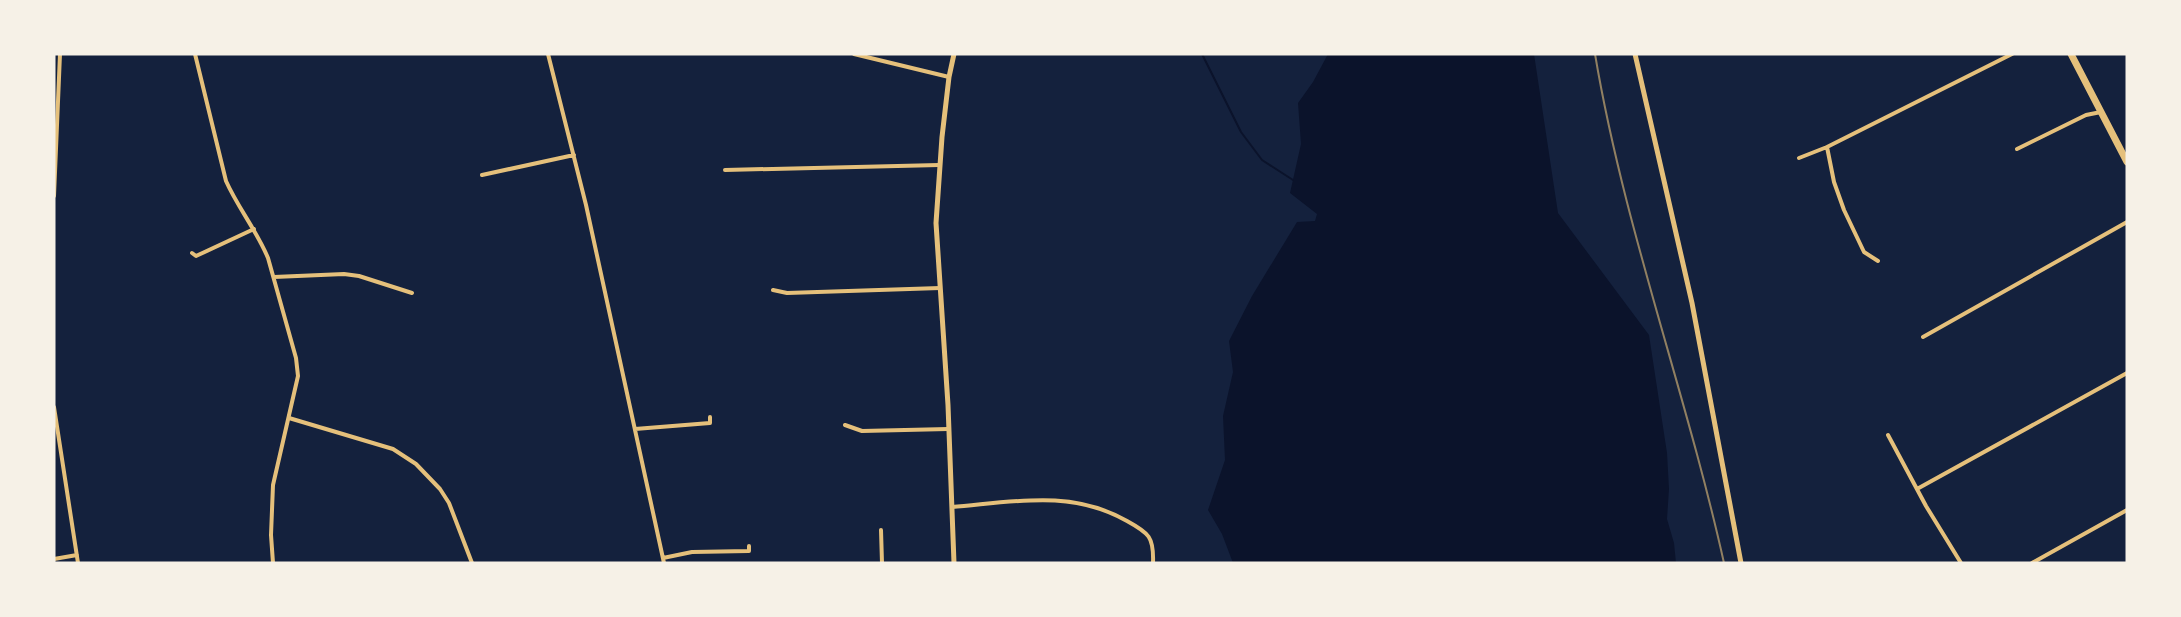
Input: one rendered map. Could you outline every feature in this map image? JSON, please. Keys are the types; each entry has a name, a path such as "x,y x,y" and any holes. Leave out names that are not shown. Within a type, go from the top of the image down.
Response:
{"main road":[{"path":"2071,54 2127,162"}],"street":[{"path":"54,196 60,54"},
{"path":"195,54 226,181 262,244 274,277 297,365 297,387 273,485 271,535 273,563"},
{"path":"548,54 574,155 664,561 692,552 749,551 749,546"},
{"path":"854,54 949,77"},
{"path":"954,54 949,77 939,165 936,223 954,563"},
{"path":"1635,54 1692,303 1740,563"},
{"path":"1799,159 2012,54"},
{"path":"2017,149 2086,115 2101,112"},
{"path":"1827,147 1834,182 1844,210 1864,252 1878,261"},
{"path":"482,175 574,155"},
{"path":"725,170 939,165"},
{"path":"1923,337 2127,222"},
{"path":"192,253 196,256 254,229"},
{"path":"274,277 344,274 359,276 412,293"},
{"path":"773,290 787,293 940,288"},
{"path":"1917,489 2127,373"},
{"path":"54,407 78,563"},
{"path":"635,429 710,423 710,417"},
{"path":"289,418 393,449 417,465 449,502 472,563"},
{"path":"845,425 862,430 948,429"},
{"path":"1888,435 1961,563"},
{"path":"952,507 1048,500 1078,502 1098,507 1144,530 1152,542 1153,563"},
{"path":"2032,563 2127,510"},
{"path":"881,530 882,563"},
{"path":"54,559 77,555"}],"water":[{"path":"1328,54 1534,54 1558,213 1649,335 1667,453 1669,489 1667,519 1674,543 1676,563 1233,563 1222,534 1208,510 1225,460 1223,416 1233,372 1229,341 1252,296 1297,222 1315,221 1317,214 1290,193 1301,144 1298,103 1313,82"}],"waterway":[{"path":"1202,54 1241,132 1262,160 1293,180"}],"railway":[{"path":"1595,54 1622,182 1709,499 1724,563"}]}
